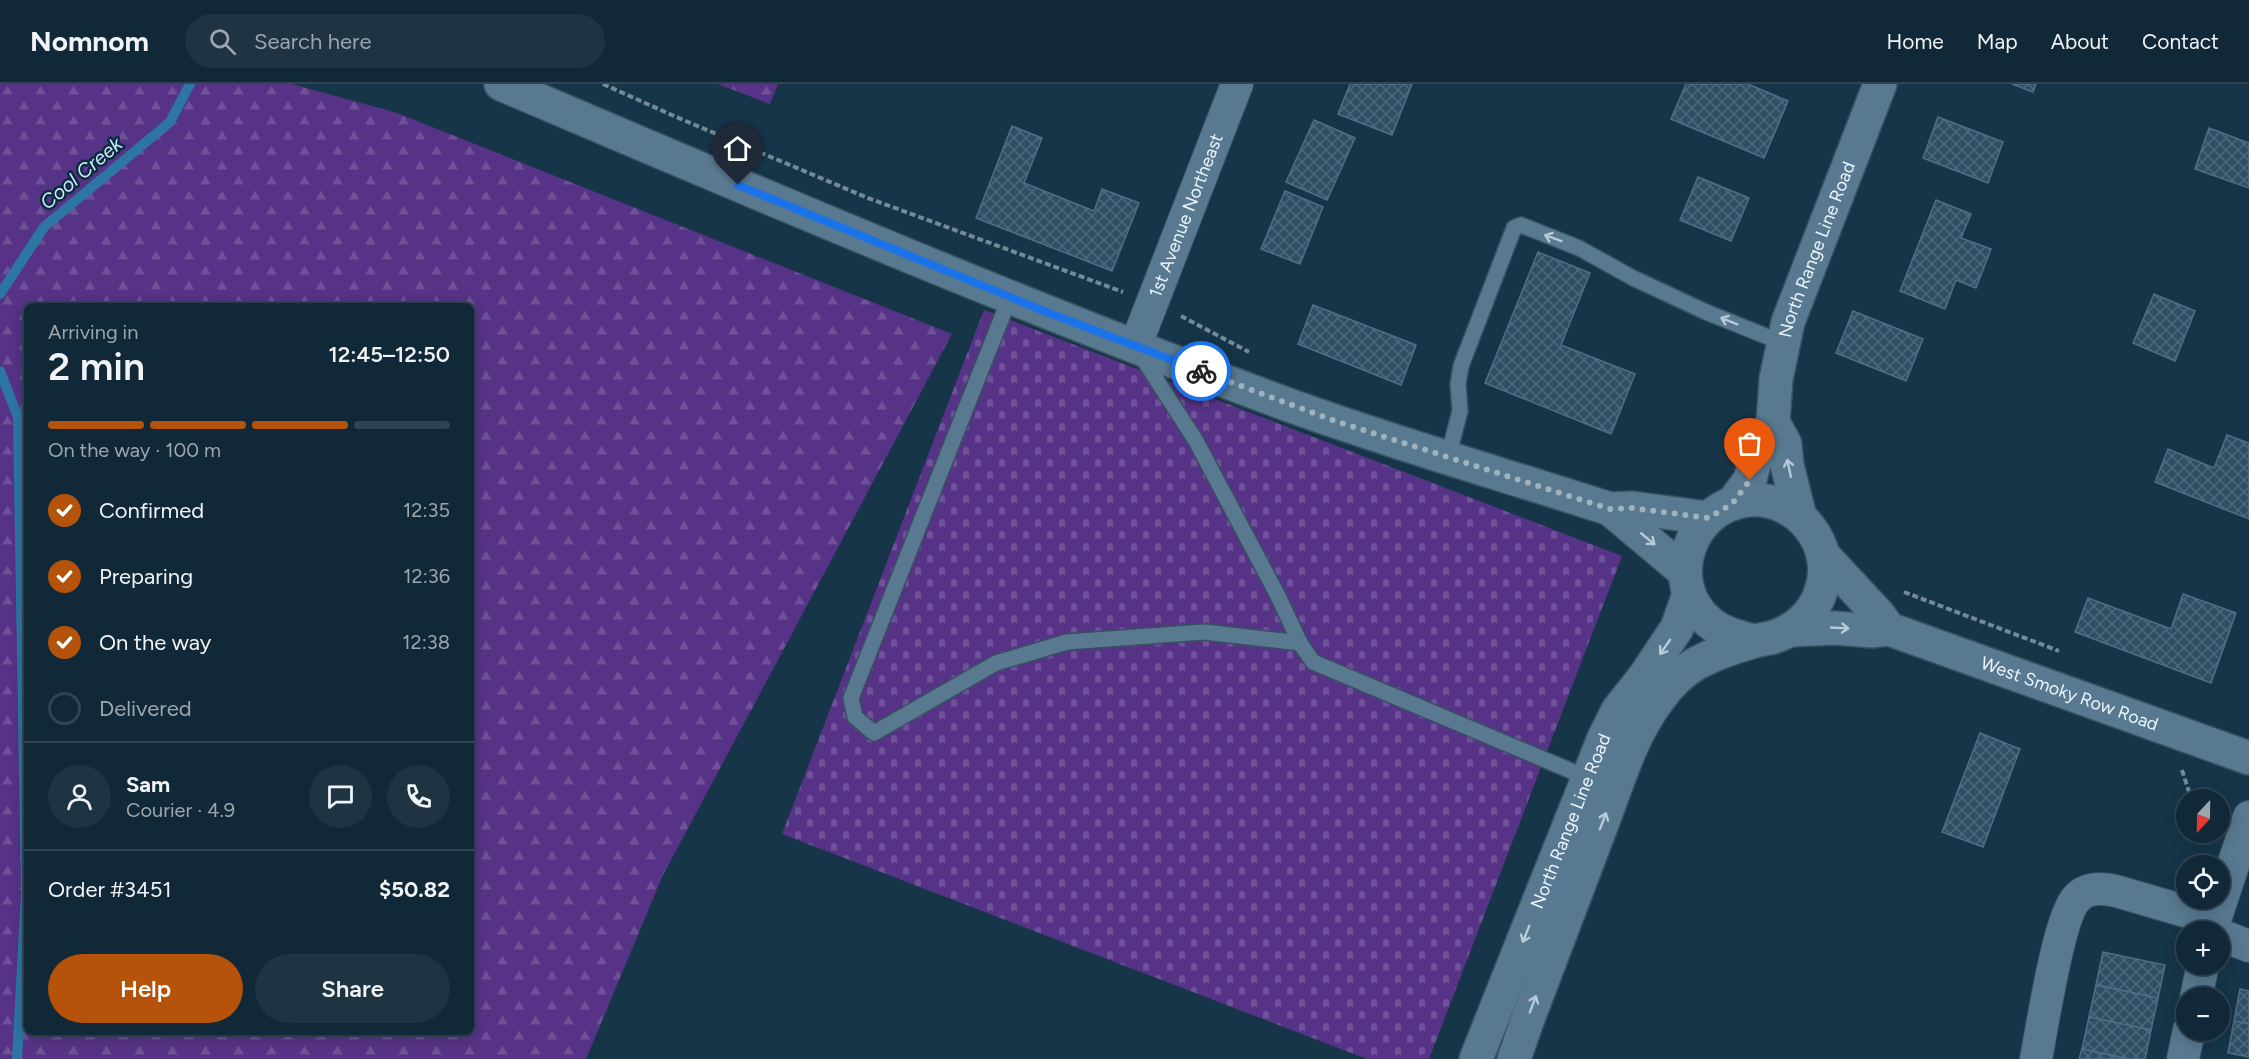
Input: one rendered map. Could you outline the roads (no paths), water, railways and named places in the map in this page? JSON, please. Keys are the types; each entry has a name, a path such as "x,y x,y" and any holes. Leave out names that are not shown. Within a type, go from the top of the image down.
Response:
{"main road":[{"path":"501,84 759,194 1010,297 1135,347 1325,418 1610,509 1720,511"},
{"name":"North Range Line Road","path":"1720,511 1750,480 1758,449 1773,422 1776,379 1788,322 1880,84"},
{"name":"North Range Line Road","path":"1773,422 1785,444 1787,465 1800,517"},
{"path":"1610,509 1687,583 1702,615 1721,631 1754,641 1772,638 1790,630 1804,620 1815,606 1822,590 1825,573 1823,555 1819,541 1800,517 1785,507 1768,501 1750,500 1720,511 1695,533 1687,552 1687,583"},
{"path":"1823,555 1889,629"},
{"name":"North Range Line Road","path":"1476,1059 1588,778 1618,710 1677,628 1687,583"},
{"name":"West Smoky Row Road","path":"1790,630 1835,628 1873,631 1889,629 2249,758"},
{"name":"North Range Line Road","path":"1514,1059 1631,748 1646,720 1658,700 1686,671 1697,663 1754,641"}],"street":[{"name":"1st Avenue Northeast","path":"1135,347 1237,84"},
{"path":"2216,921 2249,817"},
{"path":"2036,1059 2064,920 2077,897 2087,891 2102,888 2116,891 2191,921"},
{"path":"2230,938 2249,946"},
{"path":"2183,1059 2187,1041"}],"lane":[{"path":"1448,457 1460,411 1458,384 1461,366 1514,228 1521,225 1579,248 1633,278 1706,312 1784,343"},
{"path":"1010,297 851,698 855,717 874,733 996,663 1067,642 1204,632 1300,643"},
{"path":"1135,347 1196,441 1278,596 1300,643 1313,662 1588,778"}],"waterway":[{"name":"Cool Creek","path":"0,294 44,227 170,122 190,84"},
{"name":"Cool Creek","path":"0,371 18,417 24,774"},
{"name":"Cool Creek","path":"17,1059 24,930"}]}
